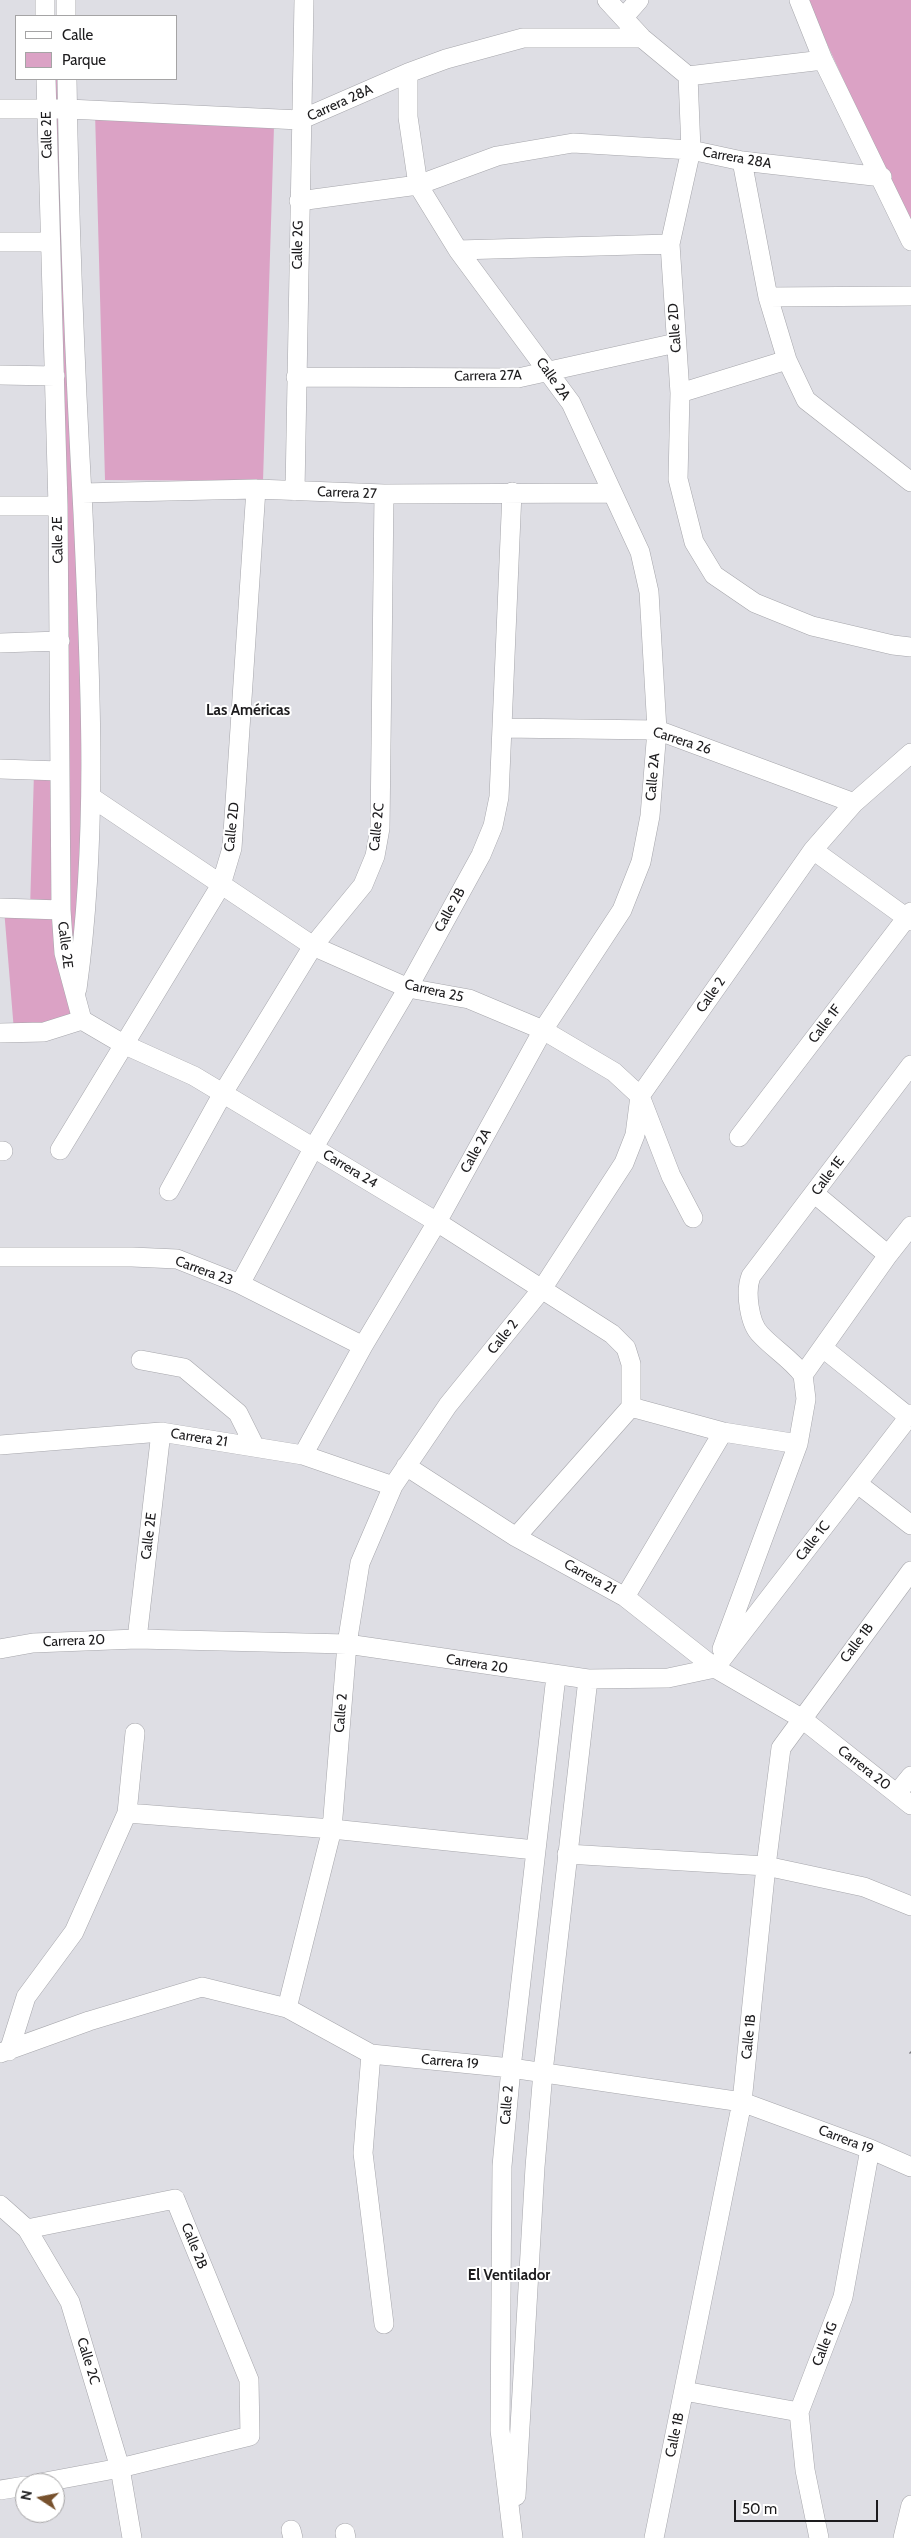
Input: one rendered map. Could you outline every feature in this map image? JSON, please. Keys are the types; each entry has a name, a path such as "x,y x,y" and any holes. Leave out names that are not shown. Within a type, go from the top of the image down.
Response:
{"street":[{"path":"45,0 45,15"},
{"path":"66,0 66,15"},
{"name":"Calle 2G","path":"295,490 300,120 304,0"},
{"path":"607,0 642,38 688,76 823,60"},
{"path":"624,17 639,0"},
{"path":"799,0 823,60 882,177 911,241"},
{"name":"Carrera 28A","path":"0,109 68,109 300,120 408,73 446,59 523,38 642,38"},
{"name":"Calle 2A","path":"303,1455 363,1346 437,1222 543,1030 622,910 640,862 650,816 658,730 649,592 640,552 571,403 458,250 418,185 408,117 408,73"},
{"name":"Calle 2D","path":"688,76 691,150 670,244 680,393 678,479 694,542 714,575 755,603 812,626 893,645 911,647"},
{"name":"Calle 2E","path":"46,80 56,376 60,641 61,910 64,953 75,1000 82,1020"},
{"name":"Calle 2E","path":"67,80 70,241 89,640 91,797 89,881 75,1000"},
{"name":"Carrera 28A","path":"299,201 418,185 497,156 573,143 691,150 742,161 882,177"},
{"path":"742,161 768,297 787,360 806,400 911,482"},
{"path":"0,242 50,242"},
{"path":"458,250 670,244"},
{"path":"768,297 911,296"},
{"name":"Carrera 27A","path":"296,376 518,378 676,343"},
{"path":"680,393 787,360"},
{"path":"0,375 56,376"},
{"name":"Calle 2D","path":"60,1150 221,885 232,848 256,489"},
{"name":"Carrera 27","path":"82,492 256,489 384,494 612,493"},
{"name":"Calle 2B","path":"240,1284 314,1147 408,988 480,855 493,826 499,797 512,492"},
{"name":"Calle 2C","path":"169,1191 223,1093 313,946 363,885 375,856 380,828 384,494"},
{"path":"0,506 58,506"},
{"path":"0,643 60,641"},
{"name":"Carrera 26","path":"502,728 658,730 854,803"},
{"name":"Calle 2","path":"288,2008 332,1829 347,1644 360,1563 393,1486 448,1405 542,1289 624,1163 635,1135 640,1096 813,850 854,803 909,759"},
{"path":"0,769 60,771"},
{"name":"Carrera 25","path":"91,797 313,946 408,988 469,999 543,1030 614,1072 640,1096 671,1176 693,1218"},
{"path":"813,850 910,917"},
{"path":"0,908 61,910"},
{"name":"Calle 1F","path":"739,1137 910,917"},
{"path":"0,1033 44,1032 82,1020"},
{"name":"Carrera 24","path":"82,1020 123,1044 194,1076 223,1093 437,1222 612,1334 626,1348 631,1364 631,1407"},
{"name":"Calle 1E","path":"803,1375 793,1362 759,1334 747,1299 747,1287 750,1276 815,1194 911,1065"},
{"path":"815,1194 888,1255"},
{"path":"715,1668 798,1444 806,1400 803,1375 888,1255 911,1226"},
{"name":"Carrera 23","path":"0,1258 132,1257 177,1259 240,1284 363,1346"},
{"path":"823,1348 910,1416"},
{"path":"141,1360 184,1368 238,1413 255,1447"},
{"path":"516,1537 631,1407 723,1432 798,1444"},
{"name":"Calle 1C","path":"715,1668 910,1416"},
{"name":"Calle 2E","path":"137,1639 161,1432"},
{"name":"Carrera 21","path":"0,1446 161,1432 303,1455 393,1486"},
{"path":"625,1597 723,1432"},
{"name":"Carrera 21","path":"406,1466 516,1537 625,1597 715,1668"},
{"path":"858,1484 911,1524"},
{"name":"Calle 1B","path":"654,2538 742,2102 766,1866 781,1748 801,1718 911,1571"},
{"name":"Carrera 20","path":"0,1649 33,1643 137,1639 347,1644 588,1680 668,1678 715,1668 801,1718 904,1799"},
{"name":"Calle 2","path":"513,2537 500,2430 502,2166 510,2068 556,1676"},
{"name":"Calle 2","path":"513,2537 535,2167 543,2072 588,1680"},
{"path":"4,2052 26,1997 74,1932 128,1812 135,1733"},
{"path":"904,1799 911,1776"},
{"path":"128,1812 332,1829 535,1850"},
{"path":"567,1854 766,1866 864,1888 911,1906"},
{"name":"Carrera 19","path":"4,2052 89,2020 202,1988 288,2008 371,2054 543,2072 742,2102 870,2149 911,2167"},
{"path":"371,2054 363,2153 384,2324"},
{"name":"Calle 1G","path":"819,2538 805,2470 800,2412 843,2297 870,2149"},
{"name":"Calle 2B","path":"28,2229 175,2199 249,2380 250,2436 120,2468"},
{"name":"Calle 2C","path":"0,2205 28,2229 70,2302 120,2468 132,2538"},
{"path":"684,2391 800,2412"},
{"path":"65,2478 120,2468"},
{"path":"0,2490 15,2488"},
{"path":"903,2538 911,2505"}],"green space":[{"path":"807,0 911,0 911,228"},
{"path":"48,80 66,80 86,637 80,1019 14,1031 4,909 30,910 34,772 66,773"},
{"path":"95,112 274,126 263,481 105,480"}],"district":[{"name":"Las Américas","path":"248,711"},
{"name":"El Ventilador","path":"509,2276"}]}
